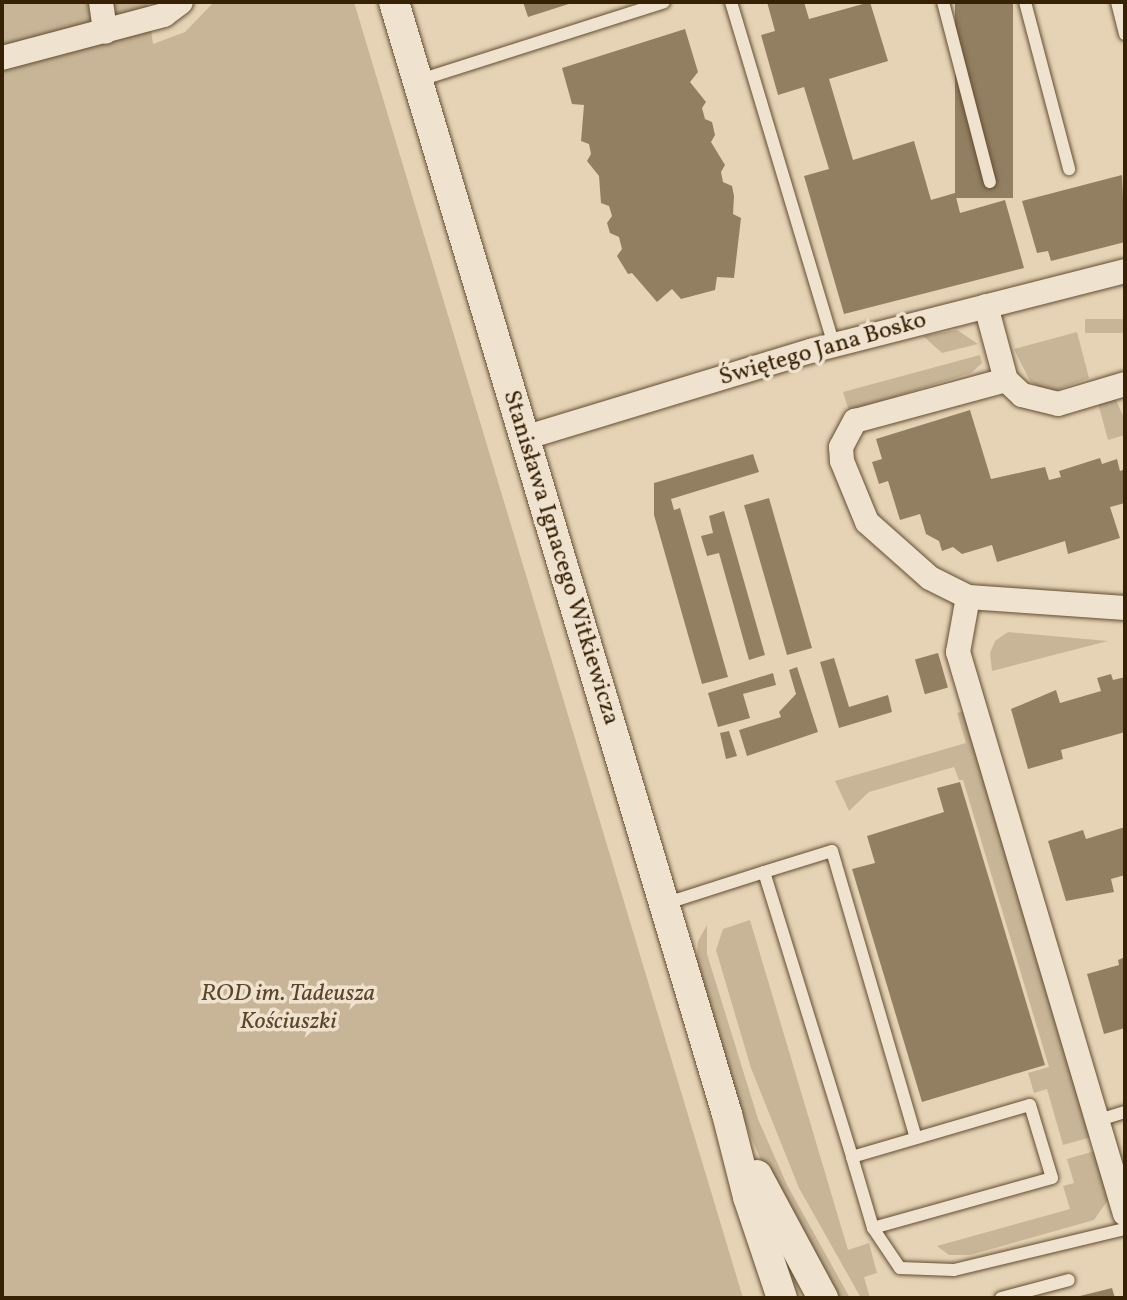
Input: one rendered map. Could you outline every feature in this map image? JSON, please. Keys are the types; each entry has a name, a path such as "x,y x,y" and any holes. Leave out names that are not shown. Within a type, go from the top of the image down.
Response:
{"street":[{"path":"101,2 105,32"},
{"path":"2,58 164,15 181,2"},
{"name":"Stanisława Ignacego Witkiewicza","path":"394,2 727,1114 748,1197 782,1298"},
{"name":"Świętego Jana Bosko","path":"524,438 834,345 1125,271"},
{"path":"986,306 1006,380 1022,395 1046,404 1125,384"},
{"path":"1006,380 855,421 841,447 842,461 867,522 930,578 968,597 1125,608"},
{"path":"968,597 959,667 977,715 1072,1048 1099,1120 1125,1214"},
{"name":"Stanisława Ignacego Witkiewicza","path":"727,1114 823,1298"}],"lane":[{"path":"417,82 664,2"},
{"path":"731,2 834,345"},
{"path":"943,2 990,182"},
{"path":"1025,2 1069,169"},
{"path":"1117,2 1125,34"},
{"path":"663,904 832,850 916,1138"},
{"path":"764,872 873,1228 900,1268 954,1270 1125,1229"},
{"path":"852,1157 1030,1105 1052,1178 873,1228"},
{"path":"1099,1120 1125,1112"},
{"path":"1002,1298 1069,1280"}],"green space":[{"name":"ROD im. Tadeusza Kościuszki","path":"2,2 147,2 153,44 185,32 214,2 354,2 743,1298 2,1298"},
{"path":"1085,319 1125,319 1125,333 1085,333"},
{"path":"957,330 978,344 942,353 923,336"},
{"path":"1077,332 1089,378 1048,393 1030,381 1014,349"},
{"path":"980,355 982,363 971,373 849,411 843,392"},
{"path":"1115,398 1125,420 1125,435 1108,440 1098,403"},
{"path":"1008,632 1108,641 992,671 990,653 995,641"},
{"path":"964,711 1092,1137 1063,1145 1047,1089 1034,1093 1028,1073 1049,1067 963,780 959,780 954,767 869,792 849,811 835,781 966,743 957,713"},
{"path":"750,920 848,1250 869,1243 877,1273 864,1277 870,1298 861,1298 799,1188 751,1068 716,950 723,929"},
{"path":"707,925 707,954 758,1119 787,1185 850,1298 833,1298 771,1184 740,1111 696,964 698,941"},
{"path":"1095,1151 1108,1200 1094,1220 970,1255 949,1255 937,1246 1070,1209 1063,1186 1074,1183 1067,1159"}],"building":[{"path":"523,2 575,2 528,17"},
{"path":"767,2 804,2 809,19 870,2 888,61 829,79 853,160 914,141 931,200 955,193 960,213 1005,200 1024,268 844,314 804,176 829,169 804,87 778,95 761,35 775,31"},
{"path":"955,2 1013,2 1013,198 955,198"},
{"path":"685,29 698,72 690,82 706,102 702,108 705,119 712,122 715,135 711,142 725,165 721,172 723,182 732,186 733,214 741,218 734,278 717,277 715,290 681,299 672,289 657,302 632,273 628,274 617,256 622,249 619,237 610,233 607,223 612,216 609,206 601,203 599,176 587,161 591,154 589,144 581,141 584,105 572,104 562,68"},
{"path":"1122,175 1125,242 1051,261 1048,251 1037,253 1022,201"},
{"path":"970,410 991,479 1045,467 1049,480 1061,477 1059,471 1100,458 1102,464 1117,459 1120,471 1125,469 1125,503 1110,507 1120,538 1068,554 1065,541 997,562 992,545 962,554 953,547 942,551 939,541 926,534 920,514 900,520 888,481 879,484 872,462 882,459 876,439"},
{"path":"753,454 759,472 671,499 674,510 680,508 728,677 702,684 654,515 654,483"},
{"path":"769,498 812,648 787,655 744,505"},
{"path":"724,511 765,655 749,660 719,553 707,556 701,536 713,533 709,516"},
{"path":"938,653 948,688 925,694 915,660"},
{"path":"834,658 849,707 888,695 892,712 839,728 820,662"},
{"path":"797,667 818,732 747,756 739,730 781,717 779,712 796,694 789,670"},
{"path":"773,673 776,685 743,694 750,718 718,727 708,693"},
{"path":"1111,674 1113,680 1125,677 1125,732 1061,750 1063,759 1028,769 1011,709 1056,690 1060,703 1101,691 1097,678"},
{"path":"729,731 737,756 726,759 720,733"},
{"path":"960,782 1045,1065 922,1102 852,869 875,863 867,836 944,812 937,788"},
{"path":"1125,827 1125,875 1111,879 1114,892 1066,901 1048,841 1083,830 1086,839"},
{"path":"1125,957 1125,1028 1104,1034 1087,974 1119,965 1118,960"},
{"path":"1112,1288 1115,1298 1076,1297"}]}
